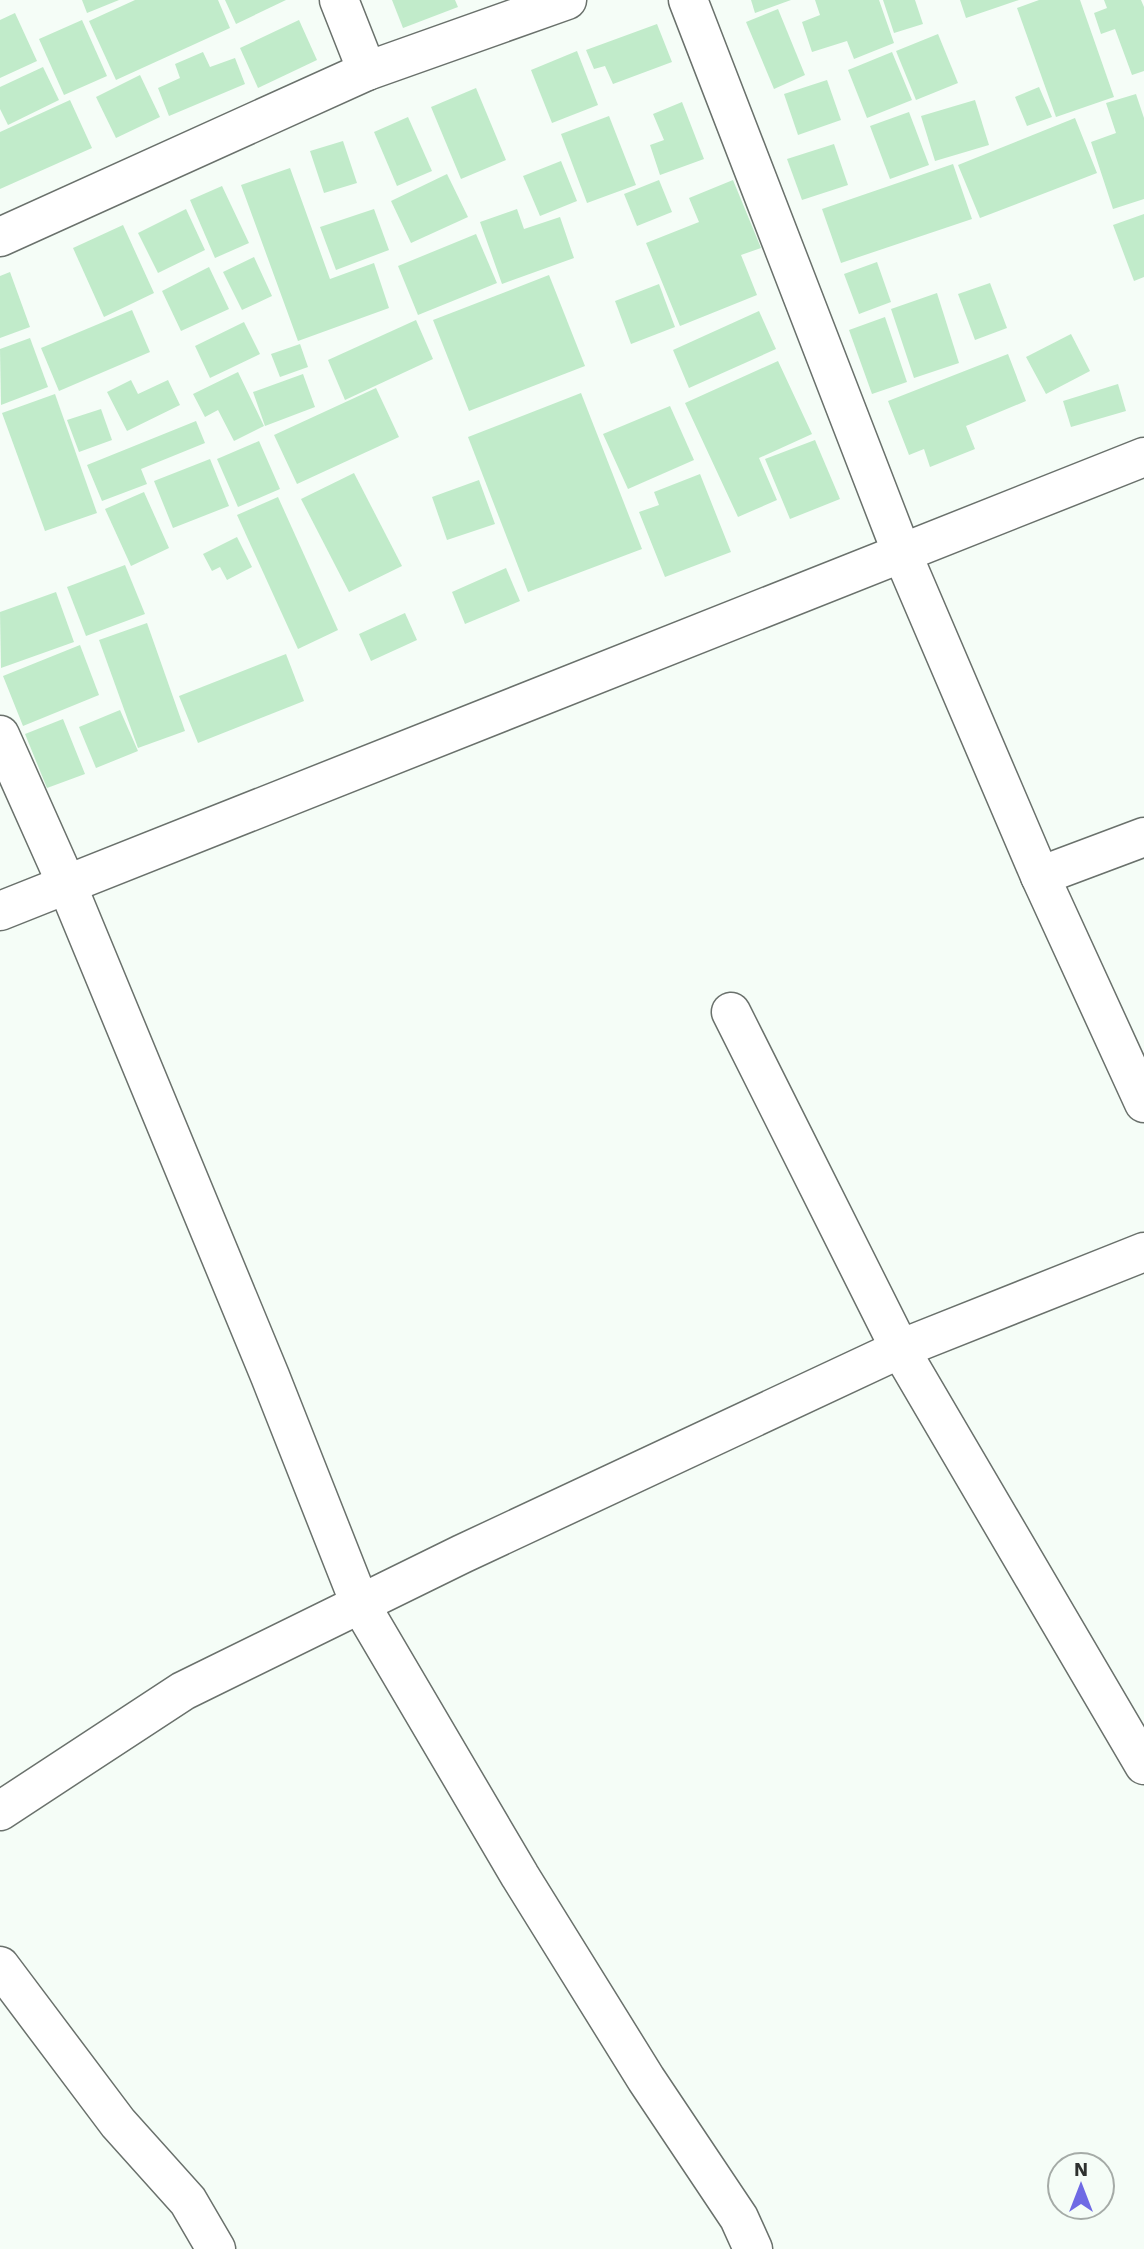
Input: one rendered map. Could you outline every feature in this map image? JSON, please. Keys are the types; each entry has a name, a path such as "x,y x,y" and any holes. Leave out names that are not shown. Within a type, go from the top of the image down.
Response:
{"street":[{"path":"339,0 367,71"},
{"path":"0,237 367,71 567,0"},
{"path":"688,0 901,551 1040,876 1144,1102"},
{"path":"0,911 901,551 1144,457"},
{"path":"0,735 66,884 264,1363 360,1604 520,1876 646,2079 738,2218 753,2249"},
{"path":"1040,876 1144,837"},
{"path":"731,1012 900,1349 1144,1765"},
{"path":"0,1811 183,1691 462,1554 900,1349 1144,1252"},
{"path":"0,1966 118,2123 188,2201 216,2249"}],"building":[{"path":"82,0 119,0 87,13"},
{"path":"135,0 218,0 230,28 116,80 89,21"},
{"path":"225,0 286,0 236,24"},
{"path":"392,0 455,0 458,7 403,28"},
{"path":"751,0 791,0 755,13"},
{"path":"815,0 879,0 894,43 854,59 847,41 812,52 802,22 820,15"},
{"path":"883,0 915,0 923,24 894,33"},
{"path":"960,0 1019,0 966,18"},
{"path":"1039,0 1080,0 1114,97 1056,117 1017,8"},
{"path":"1104,0 1141,0 1144,7 1144,71 1132,75 1115,29 1101,34 1094,13 1107,8"},
{"path":"778,9 805,75 774,89 746,22"},
{"path":"15,13 37,61 0,78 0,20"},
{"path":"82,20 107,76 64,95 39,39"},
{"path":"299,20 317,60 258,88 240,48"},
{"path":"657,24 672,62 613,84 605,66 594,69 586,50"},
{"path":"938,34 958,83 916,100 896,51"},
{"path":"577,51 598,105 552,123 531,70"},
{"path":"203,52 210,67 235,58 245,84 169,116 158,88 180,78 175,64"},
{"path":"892,52 912,100 867,118 848,70"},
{"path":"43,67 59,100 8,125 0,109 0,87"},
{"path":"140,75 160,117 116,138 96,97"},
{"path":"827,80 841,120 798,135 784,94"},
{"path":"1039,87 1052,117 1027,126 1015,97"},
{"path":"476,88 506,160 461,179 431,107"},
{"path":"1136,94 1144,118 1144,199 1113,209 1091,142 1116,133 1106,103"},
{"path":"70,100 92,148 0,189 0,132"},
{"path":"975,100 989,145 935,161 921,116"},
{"path":"682,102 704,159 660,175 650,145 664,140 653,114"},
{"path":"909,112 929,165 890,179 870,126"},
{"path":"609,116 636,185 587,203 561,134"},
{"path":"408,117 432,171 397,186 374,132"},
{"path":"1075,118 1097,173 980,218 958,165"},
{"path":"343,141 357,183 324,193 310,151"},
{"path":"834,144 848,185 802,200 787,159"},
{"path":"561,161 577,201 540,216 523,176"},
{"path":"953,164 972,219 841,263 822,209"},
{"path":"290,168 330,279 374,263 389,308 298,341 241,185"},
{"path":"447,174 468,217 411,243 391,201"},
{"path":"659,180 672,212 637,226 624,194"},
{"path":"733,180 761,248 741,255 757,295 680,326 646,243 699,222 689,198"},
{"path":"222,186 249,243 215,258 190,200"},
{"path":"186,209 205,250 158,273 138,233"},
{"path":"374,209 389,250 336,270 320,227"},
{"path":"517,209 524,229 560,217 574,258 502,284 480,222"},
{"path":"1144,214 1144,277 1134,281 1113,225"},
{"path":"123,225 154,293 104,317 73,248"},
{"path":"476,234 497,283 418,315 398,266"},
{"path":"254,257 272,296 242,310 223,272"},
{"path":"877,262 891,302 859,314 844,274"},
{"path":"209,267 229,309 181,331 162,291"},
{"path":"10,272 30,327 0,338 0,276"},
{"path":"549,275 585,366 469,411 433,320"},
{"path":"990,283 1007,328 975,340 958,294"},
{"path":"659,284 675,327 631,344 615,301"},
{"path":"937,293 959,363 914,378 891,309"},
{"path":"132,310 150,352 59,391 41,348"},
{"path":"759,311 776,349 689,388 673,350"},
{"path":"885,317 907,382 872,394 849,330"},
{"path":"416,320 433,359 345,400 328,360"},
{"path":"244,322 260,354 210,378 195,346"},
{"path":"1071,334 1090,371 1046,394 1026,357"},
{"path":"30,338 48,387 1,405 0,349"},
{"path":"300,344 308,367 280,377 271,354"},
{"path":"1008,354 1026,401 966,426 975,449 930,467 924,449 909,455 888,401"},
{"path":"778,361 812,434 759,458 777,500 738,517 685,403"},
{"path":"238,372 264,426 234,441 218,410 205,417 193,394"},
{"path":"303,374 315,407 265,426 253,392"},
{"path":"131,380 138,394 168,380 180,405 127,431 107,392"},
{"path":"1118,384 1126,411 1071,427 1063,401"},
{"path":"376,388 399,437 297,484 274,435"},
{"path":"581,393 642,549 528,592 468,437"},
{"path":"55,394 97,513 45,531 2,413"},
{"path":"670,406 694,460 628,489 603,434"},
{"path":"101,409 112,440 79,452 67,420"},
{"path":"196,421 205,443 141,469 147,484 102,501 87,465"},
{"path":"815,440 840,499 790,519 765,459"},
{"path":"259,441 280,489 238,507 217,459"},
{"path":"210,459 229,506 173,528 154,481"},
{"path":"354,473 402,566 349,592 301,499"},
{"path":"700,474 731,552 665,577 639,512 659,505 654,492"},
{"path":"479,480 495,524 447,540 432,497"},
{"path":"144,492 169,548 131,566 105,509"},
{"path":"278,497 338,630 298,649 237,515"},
{"path":"237,537 252,567 227,580 220,567 212,571 203,554"},
{"path":"125,565 145,614 86,636 67,587"},
{"path":"506,568 520,601 465,624 452,592"},
{"path":"56,592 74,642 1,668 0,612"},
{"path":"405,613 417,640 371,661 359,634"},
{"path":"147,623 185,731 138,748 99,640"},
{"path":"80,645 99,695 23,726 3,676"},
{"path":"286,654 304,701 198,743 179,696"},
{"path":"120,710 138,751 96,768 79,727"},
{"path":"63,719 85,774 47,788 25,734"}]}
